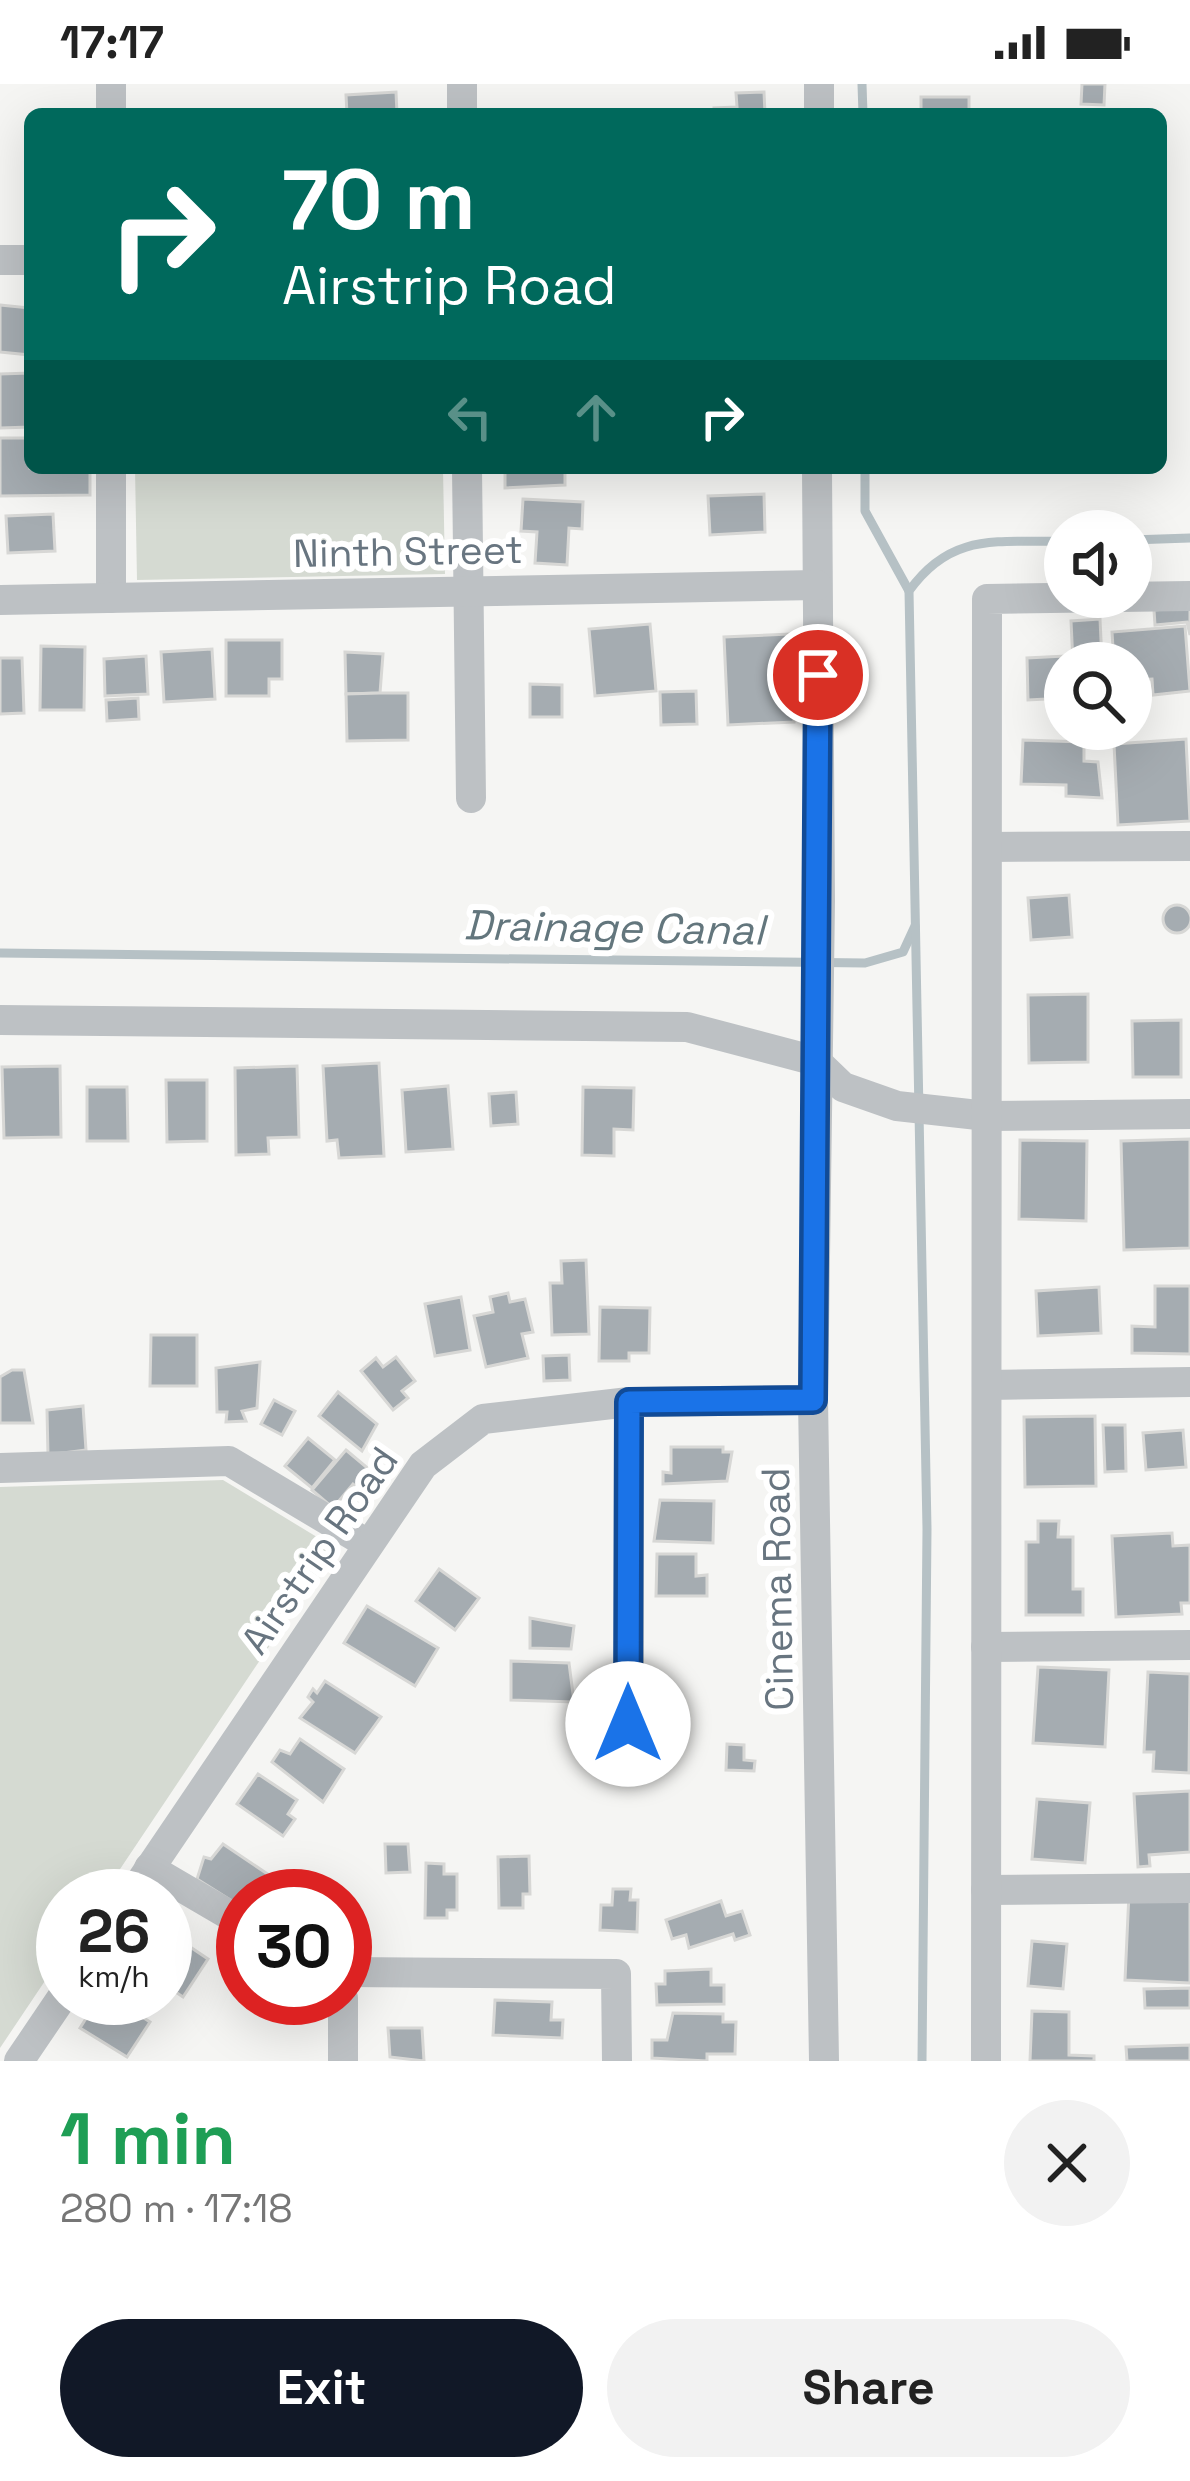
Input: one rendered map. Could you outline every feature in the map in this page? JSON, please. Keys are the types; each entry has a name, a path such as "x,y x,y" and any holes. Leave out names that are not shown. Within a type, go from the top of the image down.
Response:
{"street":[{"path":"111,474 111,598"},
{"path":"466,474 471,798"},
{"name":"Cinema Road","path":"818,474 820,901 813,1400 824,2061"},
{"name":"Ninth Street","path":"0,600 817,585"},
{"path":"986,2061 987,599 1190,596"},
{"path":"987,848 1190,846"},
{"path":"0,1020 687,1027 815,1061 843,1087 898,1106 987,1116 1190,1114"},
{"path":"987,1385 1190,1382"},
{"name":"Airstrip Road","path":"149,1868 423,1465 483,1419 629,1402 813,1400"},
{"path":"628,1770 629,1402"},
{"path":"0,1468 229,1461 366,1543"},
{"path":"986,1647 1190,1645"},
{"path":"149,1868 216,1907"},
{"path":"986,1890 1190,1888"},
{"path":"372,1972 616,1974 617,2061"},
{"path":"19,2061 43,2025"},
{"path":"343,2025 343,2061"}],"shaded area":[{"path":"135,474 443,474 445,574 137,580"},
{"path":"223,1480 335,1548 120,1869 36,1869 36,1994 0,2048 0,1487"}],"building":[{"path":"1082,84 1105,84 1104,105 1081,104"},
{"path":"396,92 397,108 347,108 346,95"},
{"path":"764,92 765,108 714,108 737,107 736,93"},
{"path":"921,97 969,97 969,108 921,108"},
{"path":"0,305 24,307 24,354 0,352"},
{"path":"24,373 24,427 0,428 0,374"},
{"path":"0,438 24,438 24,474 90,474 90,495 0,496"},
{"path":"505,474 565,474 565,485 505,488"},
{"path":"764,494 765,532 710,535 708,496"},
{"path":"523,499 583,502 582,529 569,528 567,565 535,563 537,532 521,531"},
{"path":"53,514 55,551 8,553 6,516"},
{"path":"1190,607 1190,635 1187,622 1155,625 1154,610"},
{"path":"1100,619 1101,642 1072,642 1071,621"},
{"path":"650,624 656,691 595,696 589,629"},
{"path":"1185,626 1190,691 1153,695 1152,642 1113,642 1112,632"},
{"path":"790,634 794,722 728,725 724,637"},
{"path":"226,640 282,640 282,679 269,679 269,696 226,696"},
{"path":"41,646 85,647 84,710 40,710"},
{"path":"212,649 215,699 164,702 161,652"},
{"path":"345,652 383,654 380,693 346,694"},
{"path":"146,656 148,694 105,696 104,659"},
{"path":"1044,657 1044,699 1028,700 1027,658"},
{"path":"0,658 22,658 24,713 0,714"},
{"path":"530,684 562,685 562,717 530,717"},
{"path":"696,691 697,724 661,725 660,692"},
{"path":"408,693 408,740 347,741 346,694"},
{"path":"138,698 139,719 107,721 106,700"},
{"path":"1186,739 1190,821 1118,825 1114,750 1152,750 1152,741"},
{"path":"1023,740 1044,741 1044,750 1084,750 1084,761 1098,762 1102,798 1066,796 1066,785 1021,784"},
{"path":"1069,895 1072,937 1031,940 1028,898"},
{"path":"1177,905 1187,909 1191,919 1187,929 1177,933 1167,929 1163,919 1167,909"},
{"path":"1088,994 1088,1062 1029,1063 1028,995"},
{"path":"1181,1020 1181,1077 1133,1077 1132,1021"},
{"path":"379,1063 384,1156 339,1158 337,1140 327,1141 323,1066"},
{"path":"60,1066 61,1137 4,1138 2,1067"},
{"path":"297,1066 299,1137 268,1138 269,1154 236,1155 235,1068"},
{"path":"166,1080 207,1080 207,1141 167,1142"},
{"path":"448,1086 453,1149 406,1152 402,1090"},
{"path":"87,1087 127,1087 128,1141 87,1141"},
{"path":"583,1087 634,1088 633,1130 614,1129 614,1156 582,1155"},
{"path":"516,1092 518,1124 491,1126 489,1094"},
{"path":"1190,1139 1190,1248 1124,1250 1121,1141"},
{"path":"1020,1140 1087,1141 1086,1221 1019,1219"},
{"path":"586,1260 589,1334 552,1335 550,1283 562,1283 561,1261"},
{"path":"1155,1286 1190,1286 1190,1354 1132,1353 1132,1326 1155,1327"},
{"path":"1099,1287 1101,1333 1038,1336 1036,1291"},
{"path":"508,1293 510,1302 525,1299 533,1332 522,1334 528,1358 486,1367 474,1316 493,1312 490,1297"},
{"path":"461,1297 470,1350 435,1356 425,1304"},
{"path":"600,1307 650,1308 649,1353 629,1353 629,1361 599,1361"},
{"path":"151,1335 197,1335 197,1386 150,1386"},
{"path":"569,1355 570,1380 544,1381 543,1356"},
{"path":"396,1357 415,1381 402,1391 408,1398 393,1410 361,1371 376,1358 383,1367"},
{"path":"260,1362 257,1408 242,1411 246,1421 226,1422 227,1412 217,1412 216,1368"},
{"path":"24,1370 33,1423 0,1423 0,1377"},
{"path":"338,1392 377,1424 362,1451 319,1416"},
{"path":"274,1400 295,1411 282,1435 261,1424"},
{"path":"83,1406 86,1450 48,1455 47,1410"},
{"path":"1095,1416 1096,1486 1025,1487 1024,1417"},
{"path":"1103,1425 1125,1425 1126,1471 1105,1472"},
{"path":"1183,1430 1186,1467 1146,1470 1143,1433"},
{"path":"308,1438 335,1460 312,1488 285,1466"},
{"path":"671,1447 723,1447 723,1452 732,1452 727,1481 663,1484 663,1472 671,1473"},
{"path":"346,1450 377,1476 364,1493 353,1484 333,1508 312,1490"},
{"path":"660,1500 714,1501 713,1543 654,1541"},
{"path":"1038,1521 1059,1521 1058,1537 1073,1537 1073,1589 1083,1589 1083,1615 1026,1615 1026,1542 1038,1542"},
{"path":"1172,1533 1173,1546 1190,1545 1190,1603 1181,1603 1182,1614 1116,1617 1112,1536"},
{"path":"657,1554 696,1554 696,1576 707,1575 707,1596 656,1596"},
{"path":"439,1569 479,1598 455,1630 416,1601"},
{"path":"367,1606 438,1648 415,1686 344,1643"},
{"path":"530,1618 574,1626 571,1649 530,1648"},
{"path":"511,1661 569,1663 574,1702 511,1700"},
{"path":"1038,1667 1109,1670 1105,1747 1033,1743"},
{"path":"1148,1672 1190,1674 1189,1773 1153,1771 1154,1752 1144,1752"},
{"path":"325,1681 381,1717 355,1753 300,1718 313,1702 308,1697 313,1689 317,1693"},
{"path":"300,1739 344,1769 323,1802 272,1762 280,1750 290,1754"},
{"path":"727,1744 744,1745 744,1760 755,1761 754,1771 726,1770"},
{"path":"258,1774 297,1800 288,1814 295,1819 283,1836 237,1804"},
{"path":"1190,1791 1190,1852 1149,1855 1150,1866 1138,1867 1134,1794"},
{"path":"1037,1799 1090,1803 1085,1863 1032,1859"},
{"path":"223,1844 260,1869 216,1869 216,1891 197,1879 204,1857 211,1859"},
{"path":"385,1844 408,1844 410,1872 386,1873"},
{"path":"529,1856 530,1894 523,1894 523,1908 499,1908 498,1857"},
{"path":"426,1863 444,1864 444,1874 457,1874 457,1910 447,1910 447,1918 425,1918"},
{"path":"613,1889 631,1889 630,1900 638,1900 637,1932 600,1930 601,1905 612,1905"},
{"path":"1129,1893 1190,1896 1190,1983 1125,1980"},
{"path":"721,1901 726,1916 742,1911 750,1935 735,1940 733,1934 689,1948 686,1935 672,1939 666,1920"},
{"path":"1032,1941 1067,1944 1063,1989 1028,1986"},
{"path":"192,1948 208,1959 192,1983"},
{"path":"711,1969 711,1985 724,1985 724,2004 657,2005 656,1984 665,1984 665,1971"},
{"path":"1190,1988 1190,2008 1145,2008 1144,1989"},
{"path":"495,2000 552,2002 551,2020 563,2020 562,2038 493,2035"},
{"path":"1032,2011 1069,2012 1069,2055 1094,2056 1094,2061 1030,2061"},
{"path":"673,2013 723,2014 723,2022 736,2022 735,2054 707,2054 707,2061 652,2058 652,2040 667,2040"},
{"path":"82,2025 148,2025 127,2057"},
{"path":"388,2028 422,2028 424,2061 390,2057"},
{"path":"1190,2045 1190,2061 1127,2061 1126,2047"}],"waterway":[{"path":"862,84 863,108"},
{"path":"865,474 865,511 909,591"},
{"name":"Drainage Canal","path":"1152,539 1190,538"},
{"path":"922,2061 927,1529 909,591 925,572 960,549 1044,541"},
{"name":"Drainage Canal","path":"0,953 865,963 903,952 915,926"}],"route":[{"path":"628,1724 629,1402 813,1400 818,675"}]}
